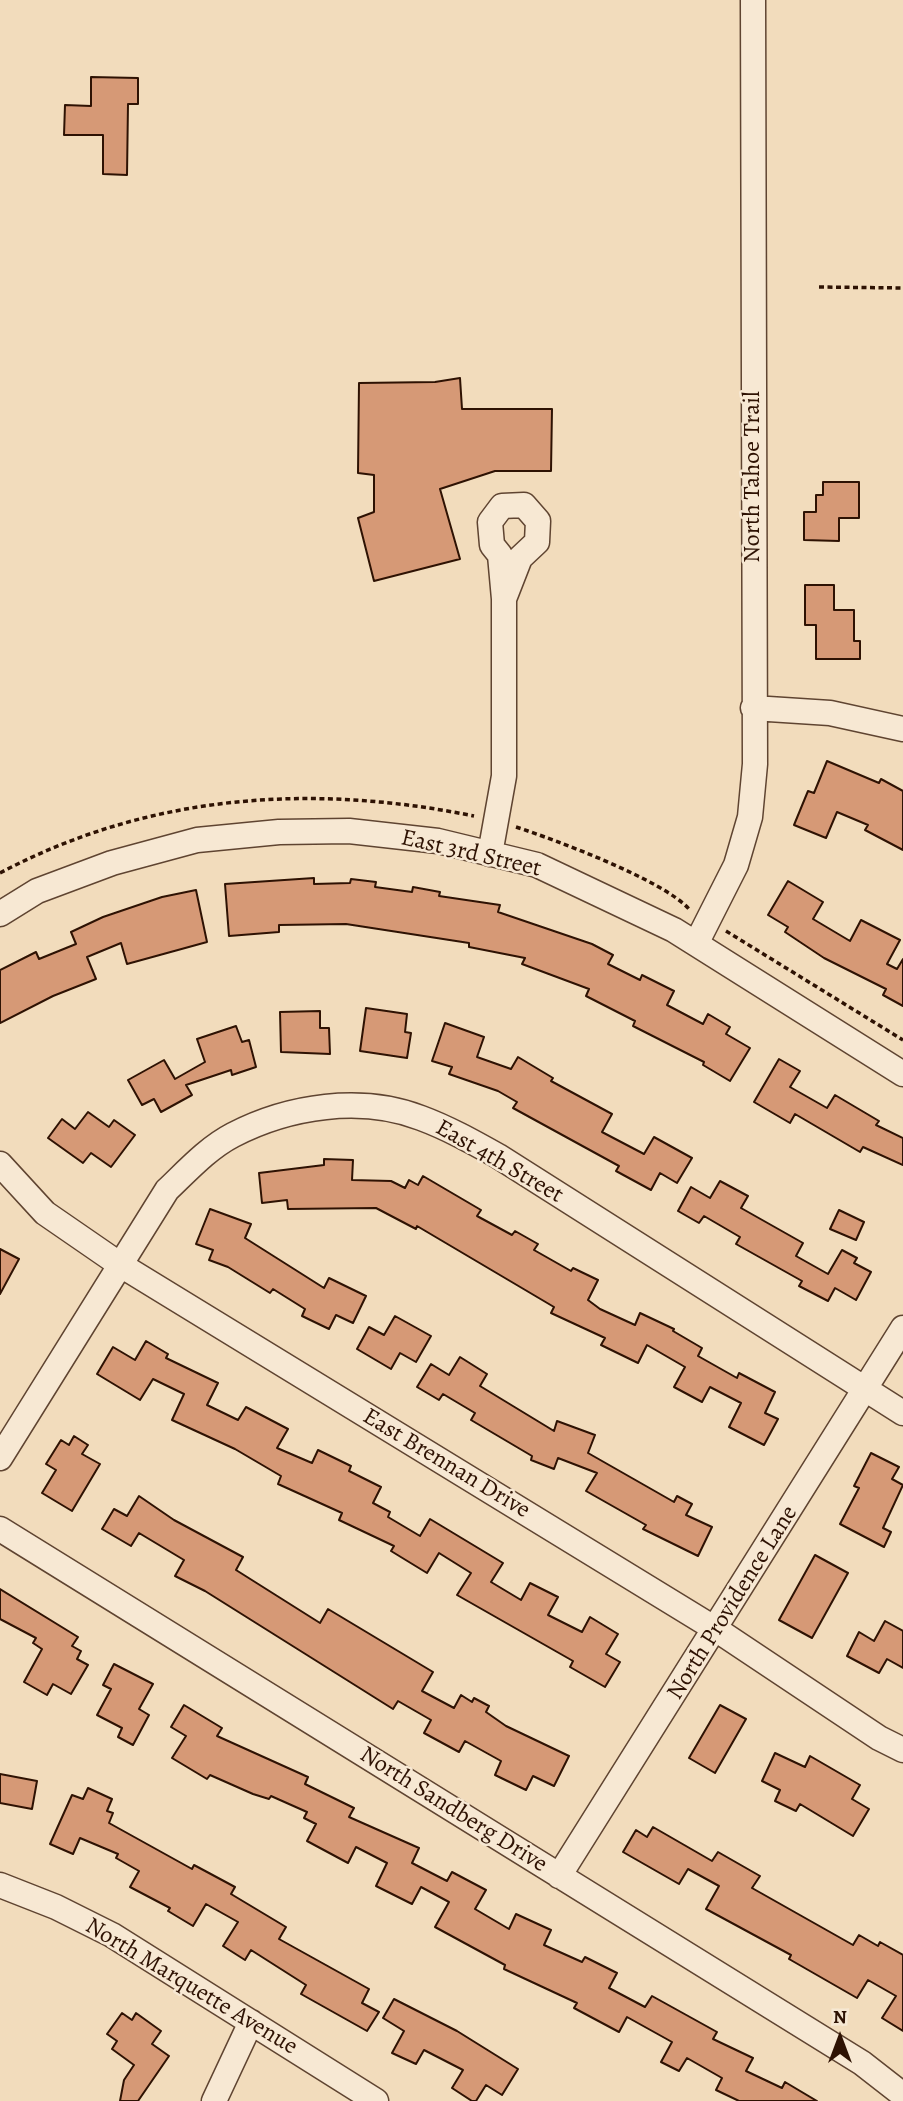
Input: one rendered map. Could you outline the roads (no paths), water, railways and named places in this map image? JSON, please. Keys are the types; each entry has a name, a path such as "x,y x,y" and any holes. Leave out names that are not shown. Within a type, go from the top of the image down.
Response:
{"street":[{"name":"North Tahoe Trail","path":"697,942 736,865 750,817 755,764 753,0"},
{"path":"491,854 504,776 504,599"},
{"path":"753,708 830,713 903,729"},
{"name":"East 3rd Street","path":"0,914 37,891 112,863 197,840 279,832 349,831 438,841 537,865 697,942 903,1074"},
{"name":"East 4th Street","path":"0,1458 118,1264 167,1190 200,1158 232,1136 286,1113 330,1107 379,1107 419,1117 498,1156 903,1413"},
{"name":"East Brennan Drive","path":"0,1164 45,1213 118,1264 716,1630 879,1738 903,1750"},
{"name":"North Providence Lane","path":"559,1876 716,1630 903,1328"},
{"name":"North Sandberg Drive","path":"0,1529 862,2063 903,2095"},
{"name":"North Marquette Avenue","path":"0,1885 56,1907 112,1935 376,2101"},
{"path":"214,2101 251,2022"}]}
